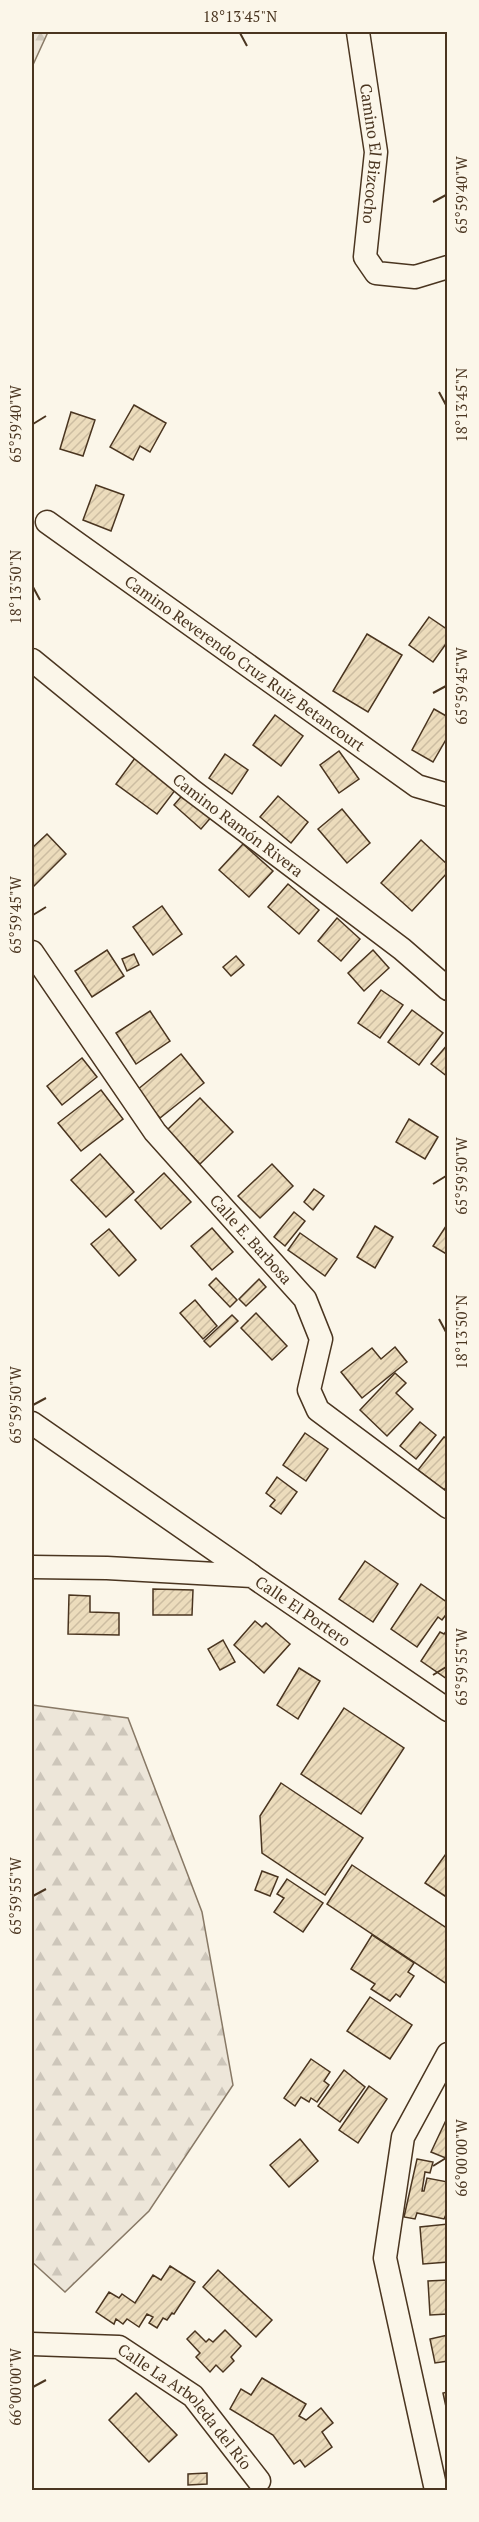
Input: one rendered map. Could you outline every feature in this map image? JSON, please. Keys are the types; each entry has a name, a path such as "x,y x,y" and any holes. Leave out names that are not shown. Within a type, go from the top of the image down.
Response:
{"street":[{"name":"Camino El Bizcocho","path":"358,32 376,152 365,257 376,273 415,277 447,267"},
{"name":"Camino Reverendo Cruz Ruiz Betancourt","path":"47,522 417,786 447,795"},
{"name":"Camino Ramón Rivera","path":"32,660 189,789 402,949 447,988"},
{"name":"Calle E. Barbosa","path":"32,952 155,1132 305,1299 321,1339 309,1390 318,1410 447,1507"},
{"path":"32,1423 252,1576"},
{"name":"Calle El Portero","path":"32,1567 108,1568 252,1576 447,1710"},
{"path":"436,2490 385,2258 403,2137 447,2054"},
{"name":"Calle La Arboleda del Río","path":"32,2344 119,2348 192,2396 260,2481"}],"green space":[{"path":"32,32 48,32 32,67"},
{"path":"32,1705 128,1718 202,1912 233,2085 149,2211 65,2292 32,2262"}],"building":[{"path":"134,405 166,423 150,452 140,446 133,460 110,447"},
{"path":"71,412 95,420 83,456 60,449"},
{"path":"96,485 124,495 111,531 83,520"},
{"path":"429,617 448,630 448,641 433,662 409,645"},
{"path":"367,634 402,655 368,712 333,691"},
{"path":"434,709 448,717 448,736 433,762 412,750"},
{"path":"275,715 303,736 281,766 253,745"},
{"path":"339,751 359,779 339,793 320,765"},
{"path":"225,754 248,770 232,794 209,778"},
{"path":"135,758 176,789 157,814 116,784"},
{"path":"186,791 213,815 201,829 174,805"},
{"path":"278,796 308,822 291,843 260,817"},
{"path":"342,809 370,843 347,863 318,829"},
{"path":"47,834 66,854 32,888 32,848"},
{"path":"421,840 448,865 448,872 412,911 381,883"},
{"path":"243,844 273,871 249,897 219,870"},
{"path":"288,884 319,910 299,934 268,907"},
{"path":"162,906 182,934 153,955 133,927"},
{"path":"337,918 360,939 341,961 318,941"},
{"path":"107,950 124,976 92,997 75,971"},
{"path":"373,950 389,968 364,991 348,973"},
{"path":"134,954 139,965 127,971 122,959"},
{"path":"236,956 244,965 231,976 223,967"},
{"path":"381,990 403,1005 380,1038 358,1023"},
{"path":"412,1010 443,1033 419,1065 388,1042"},
{"path":"150,1011 170,1041 136,1064 116,1033"},
{"path":"448,1044 448,1077 431,1064"},
{"path":"181,1054 204,1083 160,1118 137,1090"},
{"path":"82,1058 97,1077 62,1105 47,1086"},
{"path":"101,1090 123,1119 81,1151 58,1123"},
{"path":"200,1098 233,1132 200,1164 167,1130"},
{"path":"409,1119 438,1137 425,1159 396,1142"},
{"path":"100,1154 134,1192 106,1217 71,1180"},
{"path":"272,1164 293,1186 260,1218 238,1196"},
{"path":"164,1173 191,1202 161,1229 135,1200"},
{"path":"314,1189 324,1196 313,1210 304,1202"},
{"path":"294,1212 305,1221 285,1246 274,1237"},
{"path":"448,1223 448,1255 433,1246"},
{"path":"375,1226 393,1237 375,1268 357,1257"},
{"path":"212,1228 233,1252 212,1270 191,1246"},
{"path":"109,1229 136,1260 119,1276 91,1244"},
{"path":"300,1233 337,1259 325,1276 288,1250"},
{"path":"216,1278 237,1300 230,1307 209,1285"},
{"path":"259,1279 266,1287 246,1306 239,1299"},
{"path":"195,1300 217,1326 203,1339 180,1313"},
{"path":"256,1313 287,1346 272,1360 241,1328"},
{"path":"232,1315 238,1321 210,1347 204,1341"},
{"path":"395,1347 407,1362 362,1398 341,1372 372,1348 381,1359"},
{"path":"395,1373 406,1383 396,1393 413,1409 387,1436 360,1410"},
{"path":"420,1422 436,1435 416,1459 400,1446"},
{"path":"305,1433 328,1449 306,1481 283,1465"},
{"path":"444,1437 448,1439 448,1485 444,1490 418,1470"},
{"path":"277,1477 297,1492 281,1514 270,1506 275,1500 266,1493"},
{"path":"365,1561 398,1584 373,1622 339,1599"},
{"path":"421,1584 448,1603 448,1612 442,1620 438,1617 417,1647 391,1629"},
{"path":"153,1589 193,1590 192,1615 153,1615"},
{"path":"69,1595 90,1596 90,1612 119,1613 119,1635 68,1634"},
{"path":"255,1621 262,1627 266,1623 290,1644 264,1673 234,1645"},
{"path":"448,1629 447,1679 421,1661 440,1632 444,1634"},
{"path":"223,1640 235,1662 220,1670 208,1649"},
{"path":"299,1668 320,1681 298,1719 277,1705"},
{"path":"344,1708 404,1748 361,1814 301,1774"},
{"path":"281,1783 363,1838 325,1895 262,1853 260,1816"},
{"path":"448,1851 448,1898 425,1883"},
{"path":"352,1865 448,1929 447,1984 327,1904"},
{"path":"262,1871 278,1877 270,1896 255,1890"},
{"path":"287,1879 323,1903 303,1932 274,1912 284,1898 277,1894"},
{"path":"372,1935 414,1963 408,1972 414,1976 400,1997 396,1994 390,2001 371,1989 375,1984 351,1969"},
{"path":"370,1997 412,2025 390,2059 347,2031"},
{"path":"311,2059 330,2072 324,2081 329,2085 317,2102 311,2098 309,2102 301,2097 295,2106 284,2098"},
{"path":"344,2070 365,2087 340,2122 318,2106"},
{"path":"369,2086 387,2099 358,2143 339,2130"},
{"path":"448,2116 448,2159 431,2152"},
{"path":"300,2139 318,2161 289,2187 270,2165"},
{"path":"417,2159 433,2162 430,2173 425,2172 422,2191 424,2191 427,2178 448,2182 448,2210 444,2219 417,2213 415,2219 404,2217"},
{"path":"448,2224 448,2262 423,2264 420,2227"},
{"path":"170,2266 195,2282 174,2314 172,2313 167,2320 163,2318 157,2328 149,2323 153,2317 147,2314 139,2327 127,2319 123,2324 116,2319 114,2324 96,2312 109,2292 119,2298 122,2294 135,2303 153,2275 161,2280"},
{"path":"218,2270 272,2320 256,2337 203,2287"},
{"path":"448,2280 448,2314 430,2315 428,2281"},
{"path":"225,2330 241,2346 231,2357 234,2361 223,2372 216,2365 210,2372 196,2357 200,2353 187,2339 195,2331 206,2342 209,2339 213,2342"},
{"path":"448,2335 448,2361 435,2363 430,2339"},
{"path":"262,2378 306,2404 299,2416 306,2420 321,2408 333,2423 322,2432 332,2447 305,2467 300,2460 294,2464 273,2435 230,2409 241,2389 251,2395"},
{"path":"448,2392 448,2416 443,2393"},
{"path":"136,2393 177,2435 149,2462 109,2420"},
{"path":"207,2473 207,2484 188,2485 188,2474"}]}
